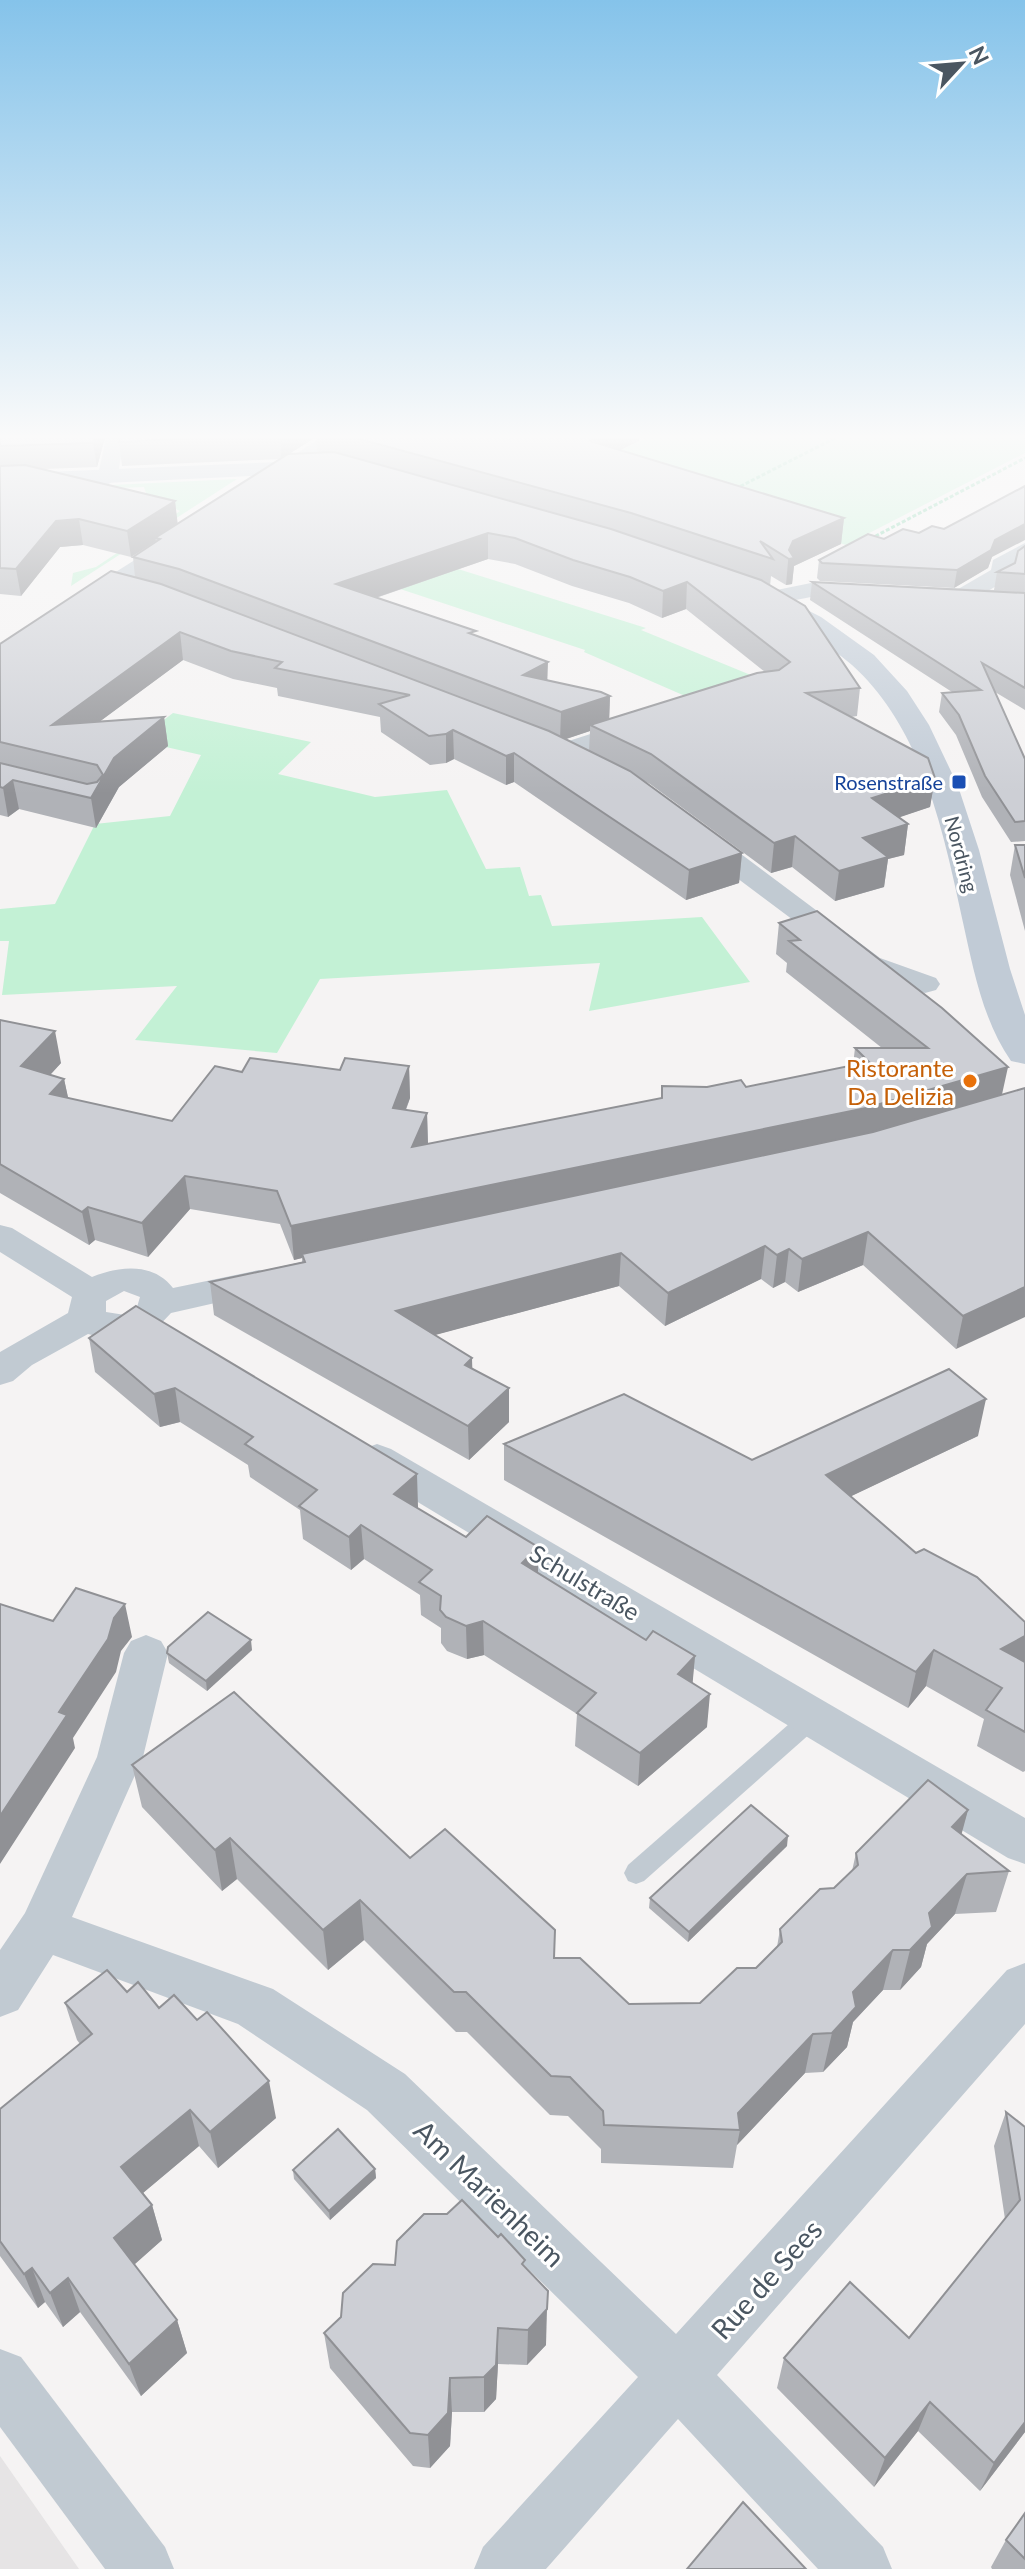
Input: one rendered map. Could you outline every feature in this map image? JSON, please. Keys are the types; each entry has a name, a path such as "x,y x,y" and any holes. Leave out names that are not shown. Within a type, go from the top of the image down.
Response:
{"street":[{"path":"0,655 154,554"},
{"path":"811,590 800,575 841,554"},
{"path":"993,600 954,597 1002,573 1001,565 1018,554"},
{"path":"105,585 132,592"},
{"path":"756,593 811,590 886,593"},
{"name":"Nordring","path":"756,593 827,633 874,671 906,713 939,777 959,837 998,995 1011,1031 1025,1053"},
{"path":"559,752 662,718"},
{"path":"531,741 586,765"},
{"path":"688,828 870,964 925,984"},
{"path":"0,1236 91,1305"},
{"path":"0,1372 91,1305 112,1282 135,1280 154,1288 159,1321 298,1274"},
{"name":"Schulstraße","path":"350,1442 1025,1843"},
{"path":"0,1993 42,1929 120,1757 146,1653"},
{"name":"Am Marienheim","path":"42,1929 255,2006 386,2092 679,2377 861,2569"},
{"name":"Rue de Sees","path":"505,2569 1025,1987"},
{"path":"0,2378 143,2569"}],"lane":[{"path":"636,1873 813,1717"}],"shaded area":[{"path":"0,2456 79,2569 0,2569"}],"green space":[{"path":"116,554 121,554 71,586 73,573 96,567"},
{"path":"426,559 646,628 641,630 758,678 692,699 585,650 382,583"},
{"path":"173,713 311,742 278,774 375,797 447,790 486,869 520,867 529,896 541,895 552,926 702,917 750,982 589,1011 600,963 320,979 277,1053 135,1040 177,986 2,995 9,941 0,941 0,909 55,904 95,824 170,816 201,755 166,747 127,748"}],"building":[{"path":"0,554 29,554 16,569 0,568"},
{"path":"138,554 426,554 336,584 476,631 469,633 548,662 523,675 610,696 561,712 179,569 133,557"},
{"path":"557,554 684,554 761,580 805,606 860,688 806,693 928,758 935,778 872,798 908,824 863,838 888,857 839,871 795,836 774,843 651,754 590,725 757,673 779,670 790,662 687,582 663,591 630,577"},
{"path":"831,554 984,554 957,570 822,563 819,560"},
{"path":"1017,554 1025,554 1025,574 997,572 1015,563"},
{"path":"111,571 161,584 549,731 630,771 742,853 689,870 514,753 506,756 453,730 429,736 379,704 410,695 275,668 282,662 231,651 180,632 52,725 164,717 114,758 91,798 13,780 0,787 0,763 87,784 97,782 103,775 97,765 0,742 0,644"},
{"path":"812,582 1025,593 1025,688 982,663 1025,759 1025,821 1015,822 985,776 959,715 942,693 981,690"},
{"path":"1015,845 1025,845 1025,878"},
{"path":"817,911 942,1008 1008,1067 866,1108 291,1226 277,1191 185,1176 142,1223 88,1207 82,1212 0,1164 0,1020 55,1031 21,1066 64,1079 50,1094 172,1121 215,1066 242,1072 250,1058 340,1070 345,1058 409,1066 393,1108 427,1113 412,1147 662,1098 662,1086 707,1087 741,1080 746,1087 869,1062 855,1048 928,1048 789,941 800,940 779,923"},
{"path":"1025,1088 1025,1287 963,1316 868,1232 802,1259 789,1249 777,1255 765,1246 668,1293 621,1253 396,1311 472,1358 465,1365 509,1388 468,1426 210,1282 305,1262 302,1254 873,1132"},
{"path":"136,1306 417,1474 394,1494 466,1537 487,1516 538,1547 522,1563 646,1640 653,1631 695,1656 678,1674 710,1694 640,1753 577,1713 596,1693 483,1621 466,1626 446,1617 440,1610 441,1596 419,1582 432,1570 361,1525 349,1537 299,1506 317,1490 245,1444 253,1437 175,1388 154,1394 89,1338"},
{"path":"949,1369 986,1399 826,1475 916,1553 924,1549 977,1577 1025,1622 1025,1636 1001,1649 1025,1662 1025,1732 986,1710 1002,1688 934,1650 916,1672 504,1444 624,1394 752,1460"},
{"path":"76,1588 125,1604 114,1618 108,1639 59,1712 67,1715 0,1816 0,1604 53,1621"},
{"path":"208,1612 251,1640 206,1681 167,1653 168,1647"},
{"path":"234,1692 410,1858 445,1829 555,1930 554,1958 580,1958 629,2004 700,2003 737,1968 756,1968 782,1942 780,1929 820,1889 834,1888 858,1865 856,1853 928,1780 968,1810 952,1827 1009,1871 967,1874 929,1913 932,1927 910,1950 893,1950 853,1992 856,2007 832,2033 813,2034 738,2113 740,2130 604,2125 603,2111 570,2077 551,2076 466,1992 454,1992 360,1900 323,1930 230,1838 215,1850 132,1765"},
{"path":"751,1805 788,1836 689,1932 650,1898"},
{"path":"107,1970 127,1992 138,1982 159,2008 174,1995 197,2020 207,2012 269,2081 210,2132 190,2110 121,2167 152,2205 114,2238 177,2320 129,2364 68,2278 50,2293 32,2268 24,2274 0,2241 0,2109 92,2034 65,2003"},
{"path":"1006,2112 1025,2127 1025,2422 994,2463 930,2402 885,2458 784,2358 850,2282 909,2338 1020,2200"},
{"path":"338,2129 375,2169 329,2211 293,2170"},
{"path":"462,2200 525,2260 522,2264 548,2291 547,2309 528,2330 498,2328 496,2365 484,2377 450,2378 448,2413 428,2435 410,2433 324,2333 341,2317 343,2293 373,2264 395,2265 397,2241 424,2214 447,2214"},
{"path":"743,2502 806,2569 687,2569"},
{"path":"1025,2513 1025,2559 1006,2540"}],"place":[{"name":"Rosenstraße","path":"959,782"},
{"name":"Ristorante Da Delizia","path":"970,1081"}]}
